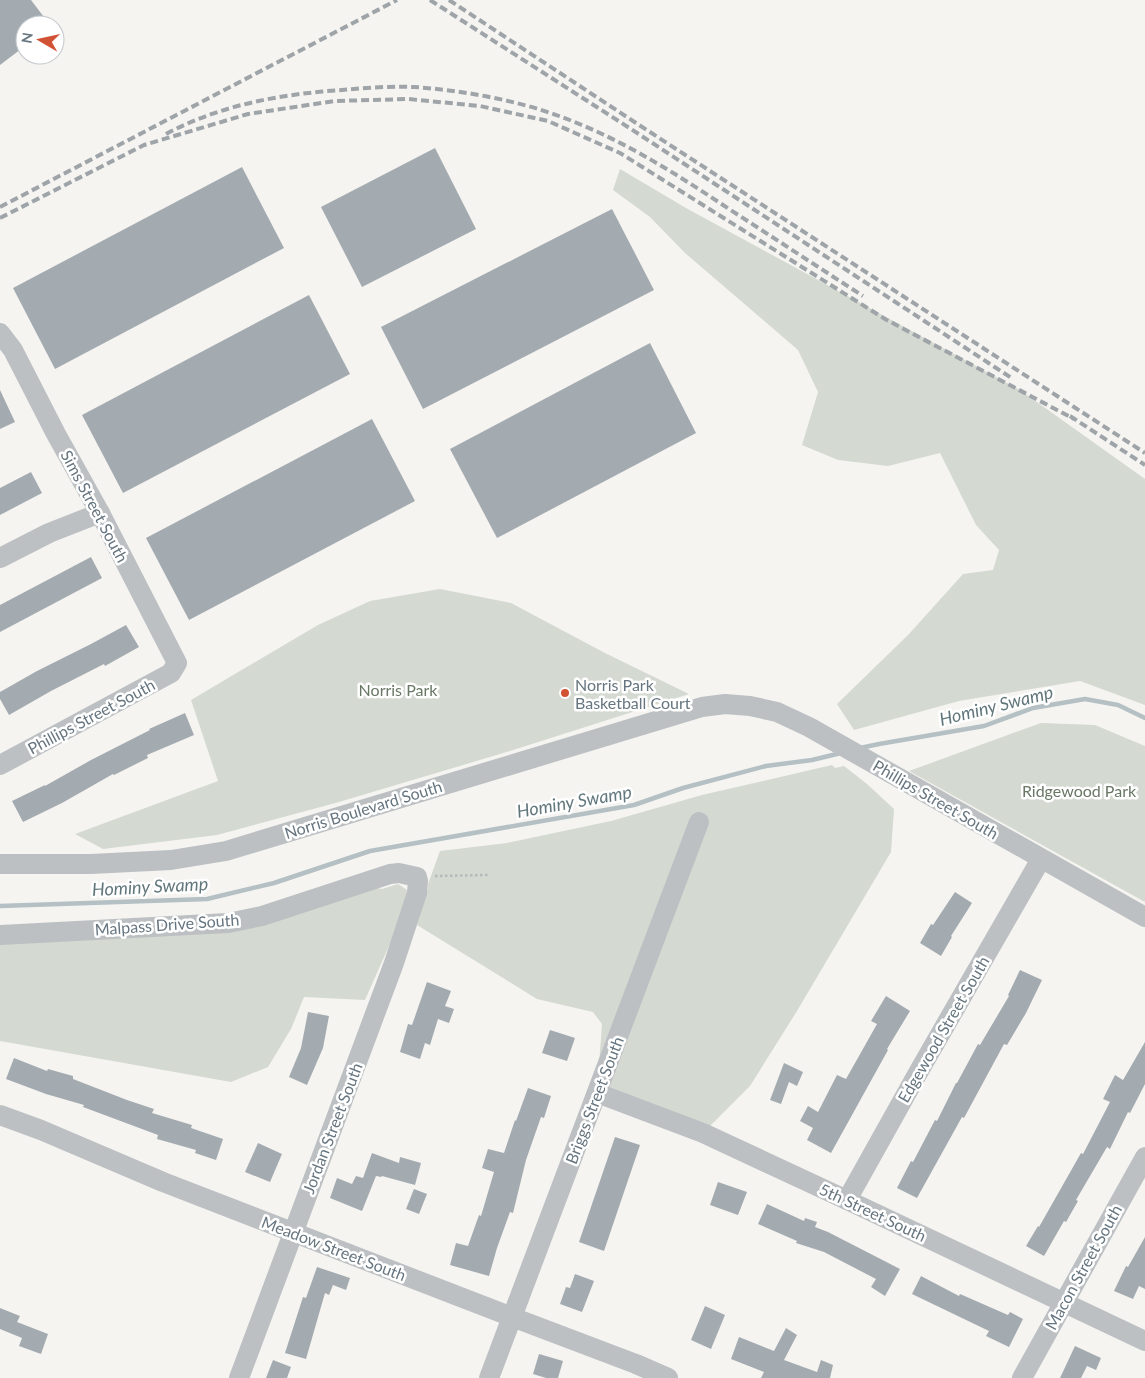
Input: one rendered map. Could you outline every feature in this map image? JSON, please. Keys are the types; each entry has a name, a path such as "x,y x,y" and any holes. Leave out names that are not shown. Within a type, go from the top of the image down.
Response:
{"street":[{"name":"Sims Street South","path":"0,333 7,353 56,434 100,513 177,663"},
{"path":"0,558 49,533 100,513"},
{"name":"Phillips Street South","path":"0,765 172,673 177,663"},
{"name":"Phillips Street South","path":"718,705 750,706 776,712 809,727 1145,917"},
{"name":"Norris Boulevard South","path":"0,864 91,864 171,860 226,851 702,707 718,705"},
{"name":"Briggs Street South","path":"489,1378 699,822"},
{"name":"Edgewood Street South","path":"847,1200 1041,859"},
{"name":"Malpass Drive South","path":"0,935 228,923 262,916 390,874 399,873 417,877"},
{"name":"Jordan Street South","path":"239,1378 394,964 417,893 417,877"},
{"name":"5th Street South","path":"597,1093 703,1133 1145,1341"},
{"name":"Meadow Street South","path":"0,1115 41,1130 163,1182 668,1378"},
{"name":"Macon Street South","path":"1022,1378 1145,1157"}],"path":[{"path":"417,877 489,875"}],"green space":[{"path":"620,169 686,208 1020,390 1145,479 1145,705 1080,681 959,701 854,730 837,704 909,634 963,574 993,570 999,550 976,525 940,453 888,466 838,460 802,445 818,392 798,350 685,253 650,217 613,190"},
{"name":"Norris Park","path":"440,589 511,603 605,653 689,694 510,751 339,802 217,835 103,849 75,834 218,781 191,700 318,625 370,601"},
{"name":"Ridgewood Park","path":"1041,723 1095,725 1145,746 1145,902 909,771"},
{"path":"832,765 835,768 844,766 894,809 891,852 797,1011 750,1086 703,1133 597,1093 602,1024 593,1012 537,999 417,925 428,884 440,851 507,843 611,821 702,795"},
{"path":"398,884 407,890 405,910 365,1000 304,997 291,1029 268,1067 231,1082 0,1041 0,935 237,921"}],"building":[{"path":"0,0 31,0 42,15 15,15 15,54 0,65"},
{"path":"435,148 476,229 362,287 321,207"},
{"path":"242,167 284,248 55,369 13,288"},
{"path":"612,209 654,290 423,409 381,327"},
{"path":"309,295 350,374 123,493 82,415"},
{"path":"650,343 696,433 497,538 450,449"},
{"path":"0,390 15,422 0,429"},
{"path":"372,419 415,501 189,620 146,538"},
{"path":"31,472 42,493 0,515 0,488"},
{"path":"91,557 102,578 0,632 0,605"},
{"path":"126,625 139,647 105,666 104,664 51,691 9,715 0,699 0,692"},
{"path":"185,713 194,735 147,755 148,758 113,774 62,803 23,822 12,801 45,786 149,729"},
{"path":"955,892 972,903 941,956 920,943 931,924 933,925"},
{"path":"1020,970 1042,980 1026,1013 1007,1045 1004,1044 964,1118 962,1117 917,1198 897,1188 935,1120 937,1121 978,1044 980,1045 1009,996"},
{"path":"427,982 451,991 445,1006 454,1009 449,1023 438,1019 430,1045 425,1043 420,1059 400,1052 408,1024 412,1025"},
{"path":"886,996 910,1011 887,1049 831,1153 807,1140 813,1128 800,1121 808,1106 818,1112 837,1075 846,1079 877,1024 871,1021"},
{"path":"308,1012 329,1016 323,1048 307,1085 289,1077 301,1048"},
{"path":"550,1030 575,1038 567,1061 542,1053"},
{"path":"1145,1042 1145,1084 1130,1113 1128,1112 1110,1149 1107,1147 1076,1200 1078,1201 1066,1222 1064,1221 1044,1256 1026,1246 1039,1227 1081,1153 1083,1154 1110,1102 1103,1099 1115,1075 1123,1080"},
{"path":"14,1058 47,1071 48,1069 73,1076 73,1079 154,1109 152,1113 192,1125 191,1128 223,1139 216,1160 195,1153 196,1150 157,1139 158,1135 83,1107 84,1105 46,1094 6,1079"},
{"path":"784,1063 803,1072 797,1086 789,1082 781,1104 770,1100"},
{"path":"528,1088 551,1096 544,1118 541,1117 526,1160 513,1213 510,1212 489,1276 450,1265 456,1243 468,1246 479,1215 481,1216 494,1172 482,1168 488,1149 504,1153"},
{"path":"615,1137 640,1145 604,1251 579,1242"},
{"path":"258,1143 282,1154 270,1182 245,1172"},
{"path":"372,1153 399,1163 400,1157 421,1163 415,1185 376,1176 362,1211 330,1198 337,1178 352,1184 356,1176 363,1178"},
{"path":"718,1182 747,1192 738,1215 710,1205"},
{"path":"414,1189 427,1194 419,1214 406,1209"},
{"path":"767,1204 804,1221 805,1218 817,1222 815,1227 900,1269 885,1296 871,1287 876,1279 824,1252 796,1243 797,1241 758,1224"},
{"path":"1145,1237 1145,1289 1139,1286 1133,1299 1114,1291 1126,1266 1128,1267"},
{"path":"317,1267 350,1278 346,1290 333,1285 329,1295 325,1293 306,1359 285,1353 303,1297 306,1298"},
{"path":"575,1274 594,1281 582,1312 560,1304 566,1287 570,1288"},
{"path":"921,1276 959,1296 960,1294 1008,1315 1010,1312 1023,1319 1009,1347 986,1336 989,1331 912,1294"},
{"path":"705,1306 725,1315 711,1349 691,1340"},
{"path":"0,1308 20,1316 17,1322 48,1334 41,1354 19,1346 22,1338 0,1329"},
{"path":"786,1328 797,1335 784,1360 817,1372 821,1360 833,1365 830,1378 761,1378 764,1372 731,1359 739,1337 774,1351"},
{"path":"1075,1346 1101,1358 1096,1370 1087,1366 1081,1378 1060,1378"},
{"path":"539,1354 563,1361 558,1378 546,1378 533,1374"},
{"path":"273,1360 291,1367 287,1378 266,1378"}],"waterway":[{"name":"Hominy Swamp","path":"860,748 984,726 1033,708 1085,699 1118,705 1145,718"},
{"name":"Hominy Swamp","path":"0,906 207,899 274,883 370,851 634,805 683,788 766,766 812,760 841,753"}],"railway":[{"path":"0,207 397,0"},
{"path":"430,0 1013,379"},
{"path":"449,0 1145,453"},
{"path":"166,134 208,115 229,108 296,94 378,87 414,87 469,93 506,101 542,110 582,125 647,157 863,296"},
{"path":"0,218 144,145 248,114 335,101 408,99 480,106 548,121 620,153 885,319 1074,419"},
{"path":"1070,416 1145,465"}],"place":[{"name":"Norris Park Basketball Court","path":"565,693"}]}
